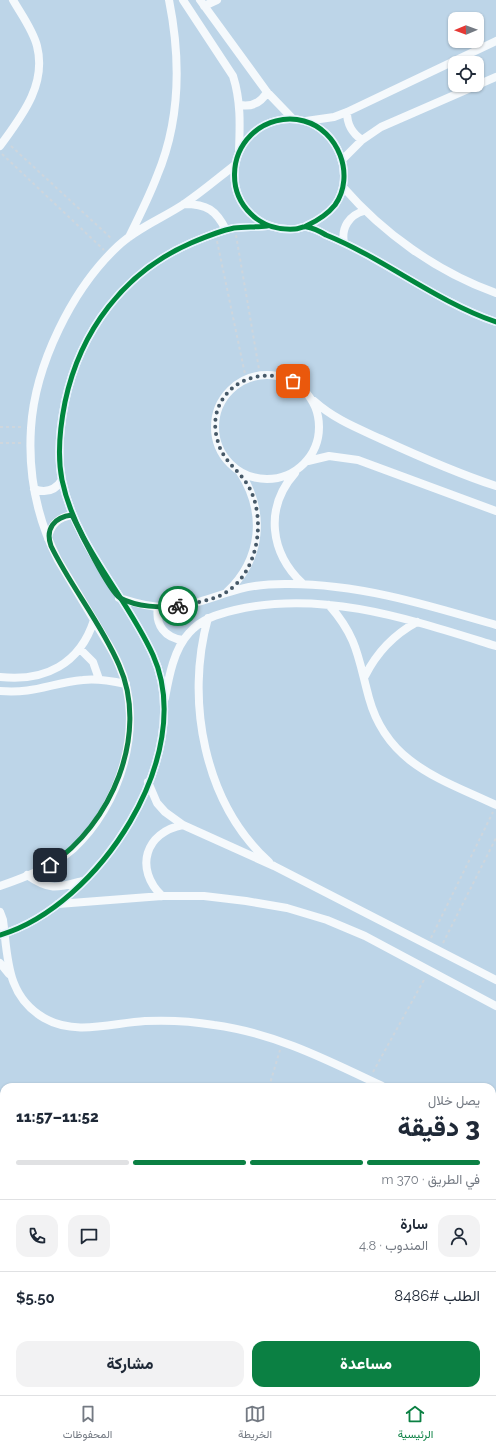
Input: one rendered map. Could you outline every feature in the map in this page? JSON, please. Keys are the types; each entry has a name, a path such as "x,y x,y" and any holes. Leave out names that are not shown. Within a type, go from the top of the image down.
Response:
{"street":[{"path":"2,143 28,106 36,87 39,67 38,46 13,0"},
{"path":"129,237 157,176 173,120 178,82 178,63 169,0"},
{"path":"183,0 233,76 240,105 238,153 234,176 239,196 250,213 267,226"},
{"path":"217,0 202,3 267,92 293,119"},
{"path":"306,122 334,117 347,112 496,41"},
{"path":"342,160 362,140 381,127 496,77"},
{"path":"240,105 249,105 258,102 267,92"},
{"path":"347,112 349,125 362,140"},
{"path":"164,704 160,678 153,656 119,598 95,561 72,515 62,480 60,446 63,412 73,372 93,329 123,288 147,267 172,252 226,230 267,226 286,229 306,226 323,218 335,204 343,187 344,169 337,147 329,136 318,127 306,122 293,119 280,120 267,124 255,131 245,141 238,153"},
{"path":"0,886 50,865 72,849 91,828 107,804 118,778 128,738 130,711 126,684 120,665 58,560 40,517 34,489 31,427 40,379 59,329 80,290 109,255 129,237 184,204 235,165"},
{"path":"343,187 364,211 395,237 431,262 496,293"},
{"path":"184,204 198,204 210,209 220,218 226,230"},
{"path":"344,243 344,229 348,220 355,214 364,211"},
{"path":"306,226 344,243 439,297 496,322"},
{"path":"225,594 241,577 247,568 257,536 258,519 255,502 251,491 240,472 226,459 221,451 215,433 215,423 217,414 225,397 238,384 246,379 260,375 277,375 293,381 312,399 334,416 358,429 443,467 496,486"},
{"path":"303,584 286,565 280,553 275,528 276,515 283,490 317,444 319,433 318,415 312,399"},
{"path":"240,472 259,479 270,480 285,476 301,467 310,459 329,456 358,460 496,511"},
{"path":"34,489 48,491 56,488 62,480"},
{"path":"48,538 54,524 62,517 72,515"},
{"path":"119,598 138,604 158,607 189,605 256,585 303,584 338,586 395,598 496,624"},
{"path":"2,934 58,904 85,880 120,839 143,797 148,782 162,734 164,704 171,671 183,640 197,625 208,618 248,607 268,604 289,603 329,605 362,610 417,622 496,646"},
{"path":"329,605 343,623 359,654 370,699 377,719 388,738 402,755 420,769 496,806"},
{"path":"158,607 158,620 165,632 176,639 183,640"},
{"path":"208,618 202,644 198,683 200,714 207,753 220,790 235,818 253,844 274,866"},
{"path":"0,676 21,678 44,673 64,664 80,649 86,640 94,620"},
{"path":"365,676 382,648 398,633 417,622"},
{"path":"80,649 93,662 99,679"},
{"path":"0,691 30,691 78,680 99,679 126,684"},
{"path":"148,782 152,793 161,808 173,820 274,866 496,980"},
{"path":"162,896 154,889 149,879 146,869 146,858 149,848 159,835 172,827 183,825"},
{"path":"27,875 44,886 54,888 85,880"},
{"path":"58,904 162,896 204,896 267,904 307,914 365,936 496,1006"},
{"path":"0,912 9,974"},
{"path":"0,963 9,974 20,996 27,1005 45,1019 66,1027 89,1027 148,1021 182,1021 233,1028 282,1041 375,1083"}],"path":[{"path":"2,143 119,245"},
{"path":"0,152 109,255"},
{"path":"235,228 260,375"},
{"path":"216,233 246,379"},
{"path":"0,427 31,427"},
{"path":"0,443 31,443"},
{"path":"427,945 496,806"},
{"path":"439,951 496,838"},
{"path":"369,1080 430,970"},
{"path":"270,1083 282,1041"}],"cycle path":[{"path":"306,226 329,212 335,205 341,193 344,180 340,155 326,134 316,126 304,121 290,119 269,123 251,135 239,153 236,163 234,174 235,185 238,195 251,214 261,222 277,228 295,229 306,227 317,230 369,256 452,303 496,322"},
{"path":"0,935 37,919 72,893 103,860 130,822 150,780 162,737 163,695 153,655 142,633 78,527 62,480 59,451 65,402 72,376 82,351 94,328 108,307 126,287 145,270 167,255 212,234 234,228 267,226"}],"way so far":[{"path":"178,606 189,605 225,594 241,577 247,568 255,547 258,524 255,502 246,481 240,472 226,459 217,442 215,423 220,405 231,390 238,384 253,376 268,374 277,375 293,381"}],"route":[{"path":"50,865 72,849 82,839 100,816 107,804 118,778 126,752 130,725 129,697 120,665 58,560 48,538 51,528 62,517 72,515 95,561 119,598 138,604 158,607 178,606"}]}
